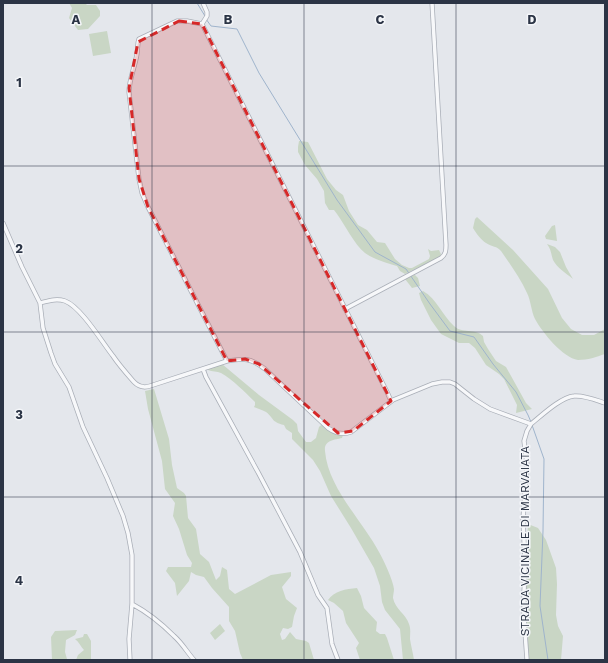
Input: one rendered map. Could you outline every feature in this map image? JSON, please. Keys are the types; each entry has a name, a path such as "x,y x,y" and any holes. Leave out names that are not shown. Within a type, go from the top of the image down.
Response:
{"street":[{"path":"202,24 207,16 203,3"},
{"path":"345,309 441,258 445,253 446,245 432,3"},
{"path":"227,361 143,196 139,179 129,92 138,42 139,39 151,32 177,21 188,20 202,24 391,401"},
{"path":"3,223 22,267 40,303 43,328 50,353 69,388 83,427 107,478 128,533 132,555 132,604 129,639 130,660"},
{"path":"40,303 54,300 68,302 89,324 134,382 141,386 150,386 227,361 245,359 259,364 328,428 338,433 353,431 391,401 432,384 442,382 449,382 456,385 490,409 531,424 555,405 571,396 582,396 605,403"},
{"path":"203,369 298,548 318,595 327,608 332,644 338,660"},
{"name":"STRADA VICINALE DI MARVAIATA","path":"527,660 523,519 527,466 524,441 531,424"},
{"path":"132,604 148,614 175,637 194,660"}],"highlighted area":[{"path":"179,21 202,24 391,401 353,431 338,433 259,364 245,359 227,361 148,207 139,179 129,88 138,42"}],"green space":[{"path":"69,3 96,5 100,11 100,16 88,29 78,30 69,18 72,8"},
{"path":"107,31 111,53 93,56 89,34"},
{"path":"299,141 308,142 327,179 336,190 343,195 349,211 358,225 367,230 377,242 385,243 395,259 402,265 412,268 429,259 430,256 428,249 431,251 439,250 441,254 440,257 405,274 400,271 397,266 376,259 365,253 353,240 334,210 329,210 325,203 324,191 317,179 305,165 298,152"},
{"path":"477,217 513,250 548,289 562,318 571,329 582,335 594,335 605,329 605,354 589,359 578,360 566,355 554,344 535,319 528,296 515,271 501,251 498,248 484,242 473,228"},
{"path":"555,225 557,241 546,239 545,236 552,226"},
{"path":"547,244 555,247 560,252 573,279 555,263"},
{"path":"415,275 418,278 420,286 412,288 405,279 409,276"},
{"path":"423,291 432,298 454,326 461,330 476,332 483,336 484,342 496,361 506,367 526,403 532,409 516,413 517,405 504,379 486,365 475,348 469,343 459,343 441,334 431,320 421,300 419,293"},
{"path":"222,364 259,395 293,420 297,424 298,431 306,442 311,442 316,438 321,425 332,432 343,435 342,438 330,441 326,445 325,451 327,465 339,491 372,540 388,570 394,589 394,602 408,620 410,626 410,639 414,660 403,660 400,629 385,610 382,602 380,586 374,568 331,496 320,471 313,460 292,439 292,433 286,429 284,425 275,421 266,412 254,407 255,402 230,379 221,373 208,370 209,368"},
{"path":"154,389 169,439 172,465 177,488 186,496 188,518 196,529 200,554 209,562 216,580 220,576 222,567 227,570 229,589 235,594 271,575 291,572 291,576 282,587 286,599 297,608 292,627 288,629 283,628 280,634 282,640 285,639 290,632 296,639 309,643 314,660 243,660 235,631 229,621 229,607 204,577 191,572 189,581 177,596 175,583 166,571 168,567 191,567 192,563 187,555 179,529 173,516 175,503 165,489 162,461 148,409 145,391"},
{"path":"528,524 538,528 546,540 556,568 556,615 558,626 563,636 561,660 528,660 525,586"},
{"path":"357,588 364,608 377,622 376,631 380,634 385,634 394,660 360,660 356,648 359,643 346,623 343,611 328,600 334,594"},
{"path":"220,624 225,631 215,640 210,633"},
{"path":"77,630 75,635 66,640 65,652 67,659 69,660 52,660 51,637 55,631"},
{"path":"84,634 87,634 91,641 91,660 76,660 78,655 84,650 75,639 83,637"}],"waterway":[{"path":"197,3 205,16"},
{"path":"206,19 211,26 237,29 259,73 337,200 375,252 406,269 450,331 474,337 493,364 516,392 531,422"},
{"path":"532,425 544,459 540,606 548,660"}]}
